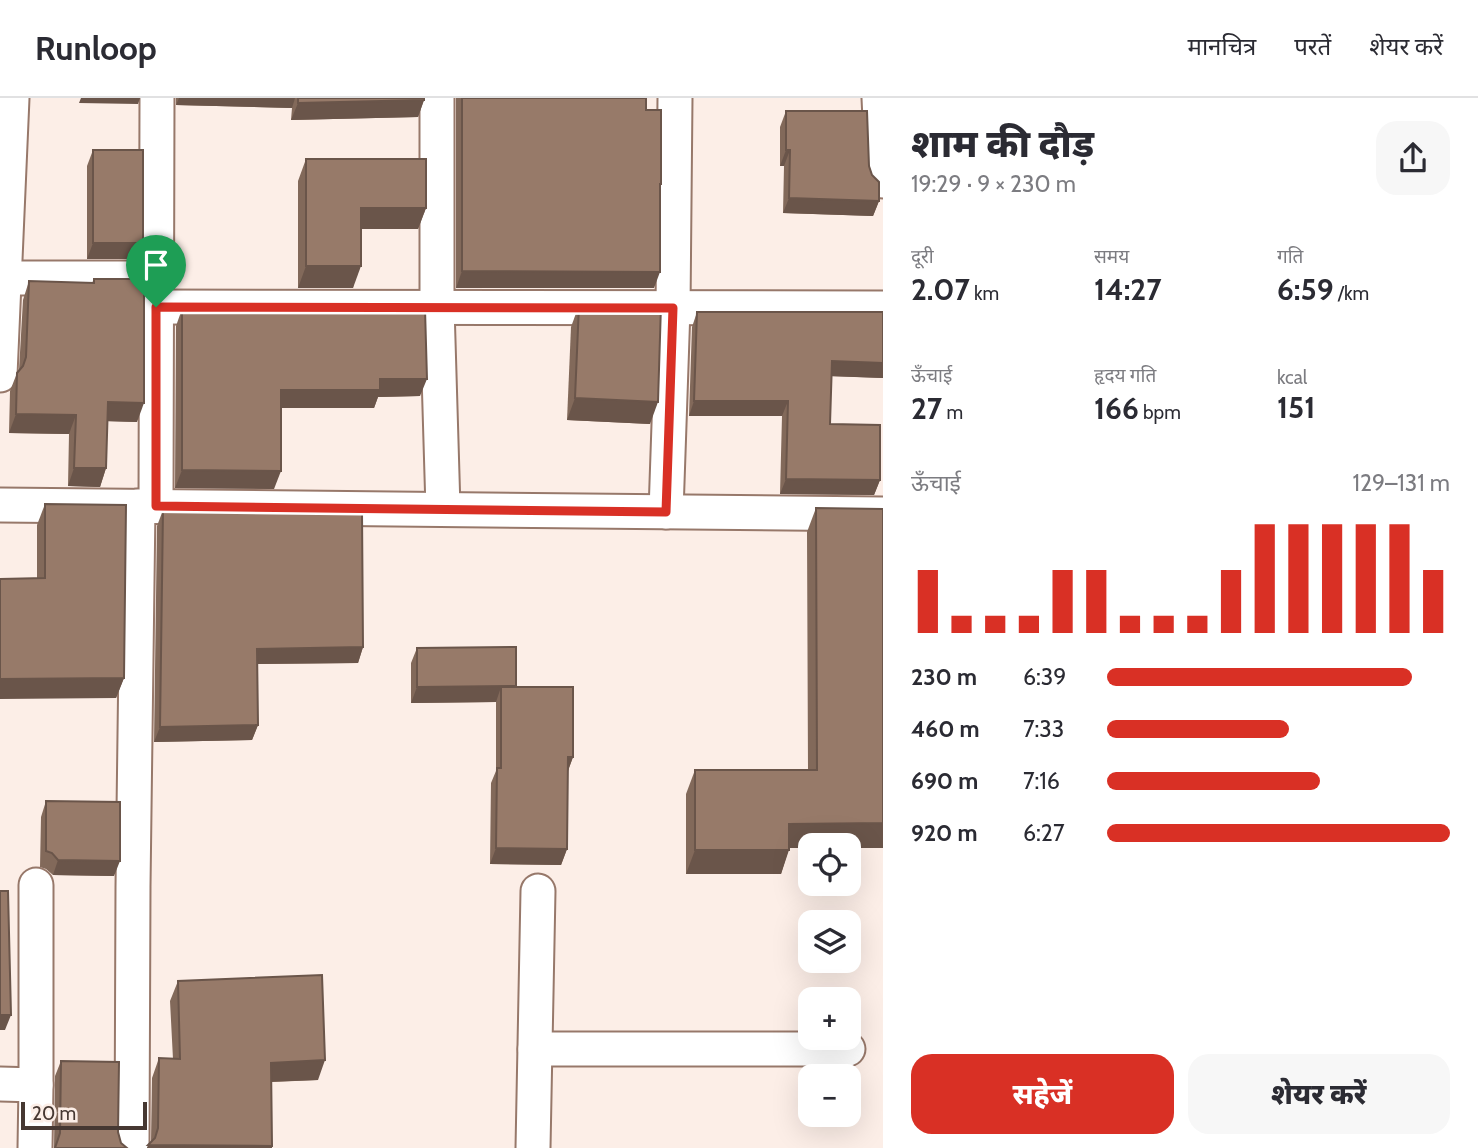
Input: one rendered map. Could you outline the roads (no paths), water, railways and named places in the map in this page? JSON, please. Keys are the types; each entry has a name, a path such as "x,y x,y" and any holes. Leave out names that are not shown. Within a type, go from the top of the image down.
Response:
{"street":[{"path":"0,375 2,278 12,98"},
{"path":"132,1148 133,887 156,292 157,98"},
{"path":"437,98 437,307 443,509"},
{"path":"666,512 673,308 675,98"},
{"path":"879,98 883,181"},
{"path":"2,278 156,292 437,307 883,308"},
{"path":"0,505 883,514"},
{"path":"34,1148 36,885"},
{"path":"533,1148 538,891"},
{"path":"535,1049 798,1049"},
{"path":"0,1084 36,1085"}]}
